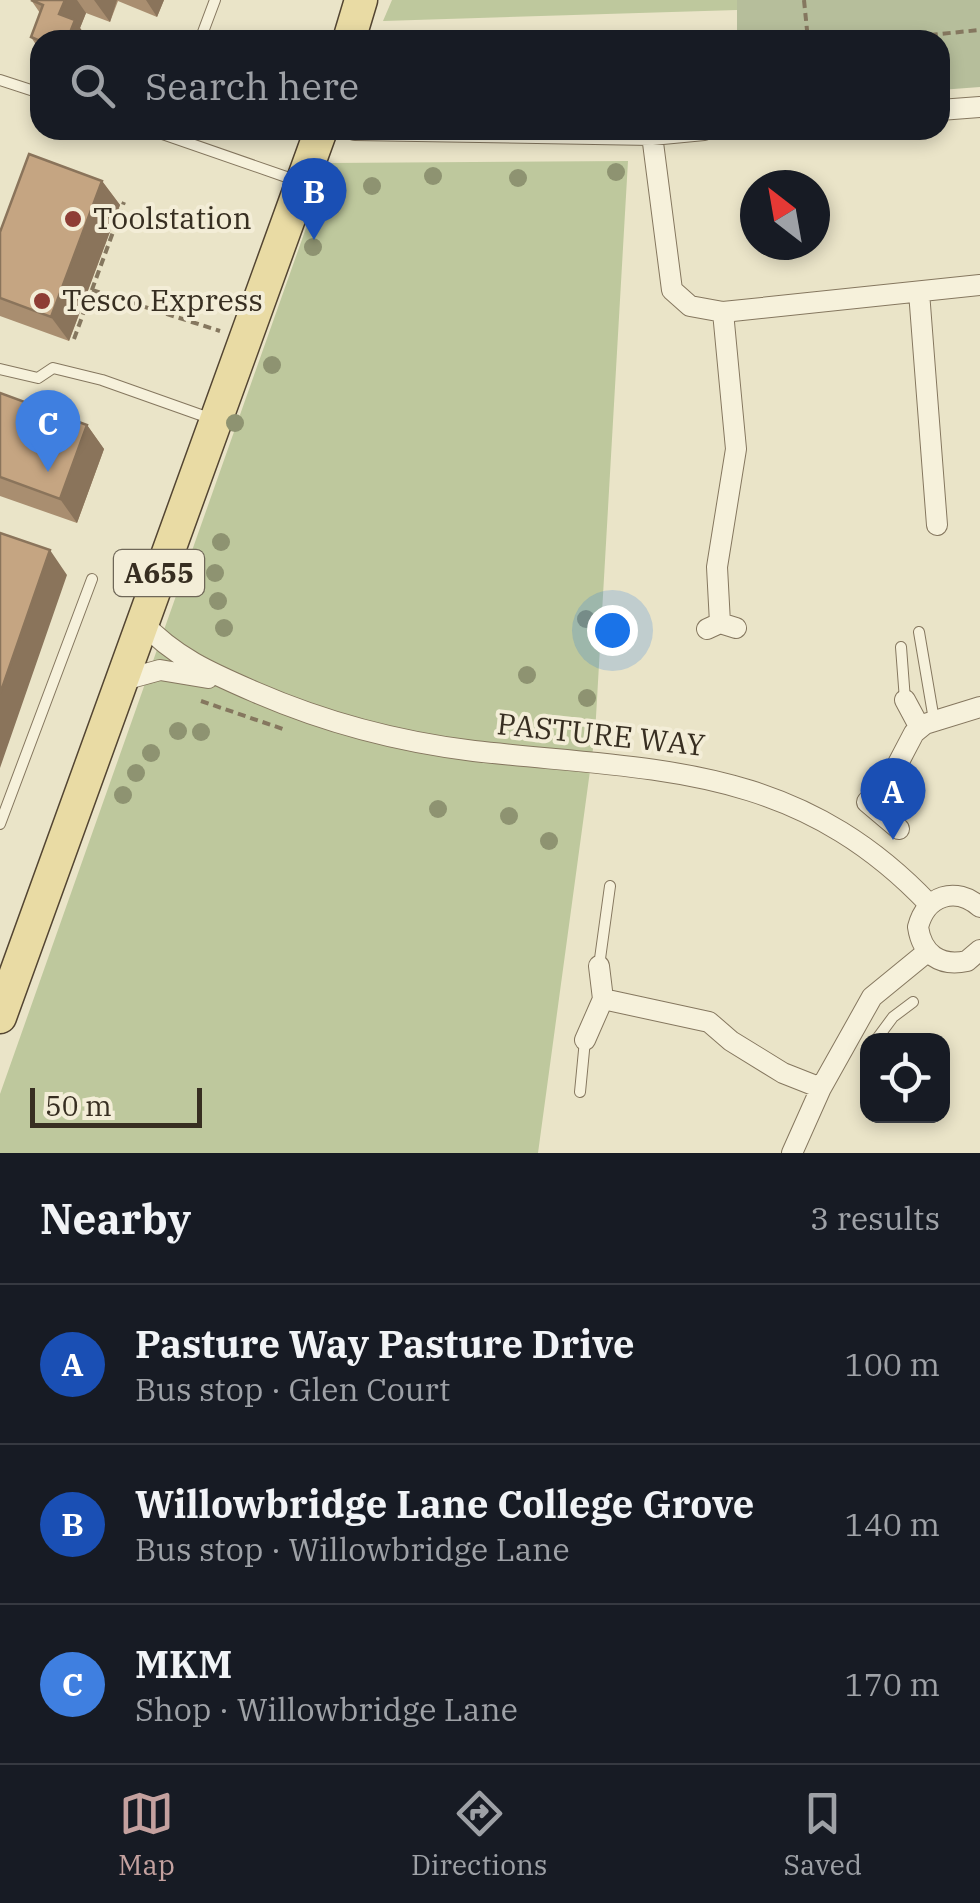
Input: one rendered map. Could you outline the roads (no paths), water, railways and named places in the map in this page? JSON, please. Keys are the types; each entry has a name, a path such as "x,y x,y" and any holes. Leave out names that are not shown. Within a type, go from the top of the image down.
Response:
{"main road":[{"path":"352,30 361,0"},
{"name":"A655","path":"0,1017 317,140"}],"street":[{"path":"950,109 980,107"},
{"path":"653,140 672,290 690,306 723,312 980,285"},
{"path":"919,292 936,528"},
{"path":"721,627 718,567 736,449 723,312"},
{"name":"PASTURE WAY","path":"141,621 174,654 316,719 472,751 614,762 719,778 787,804 848,837 902,876 928,904"},
{"name":"PASTURE WAY","path":"120,681 160,670 239,685"},
{"path":"905,700 927,725"},
{"path":"899,829 866,802 893,773 927,725 980,707"},
{"path":"979,955 954,964 927,952 918,926 928,904 944,895 958,895 980,908"},
{"path":"792,1153 820,1088 872,997 927,952"},
{"path":"585,1040 603,999 599,966"},
{"path":"603,999 709,1022 731,1042 783,1073 820,1088"}],"lane":[{"path":"204,30 215,0"},
{"path":"0,80 30,90"},
{"path":"188,140 301,182"},
{"path":"0,369 38,378 52,368 102,380 214,419"},
{"path":"0,824 92,579"},
{"path":"919,632 927,725"},
{"path":"901,648 905,700"},
{"path":"599,966 610,886"},
{"path":"872,997 893,1017"},
{"path":"881,1033 893,1017 913,1002"},
{"path":"580,1092 585,1040"}],"place":[{"name":"Toolstation","path":"73,219"},
{"name":"Willowbridge Lane College Grove","path":"314,240"},
{"name":"Tesco Express","path":"42,301"},
{"name":"MKM","path":"48,472"},
{"name":"Pasture Way Pasture Drive","path":"893,840"}]}
